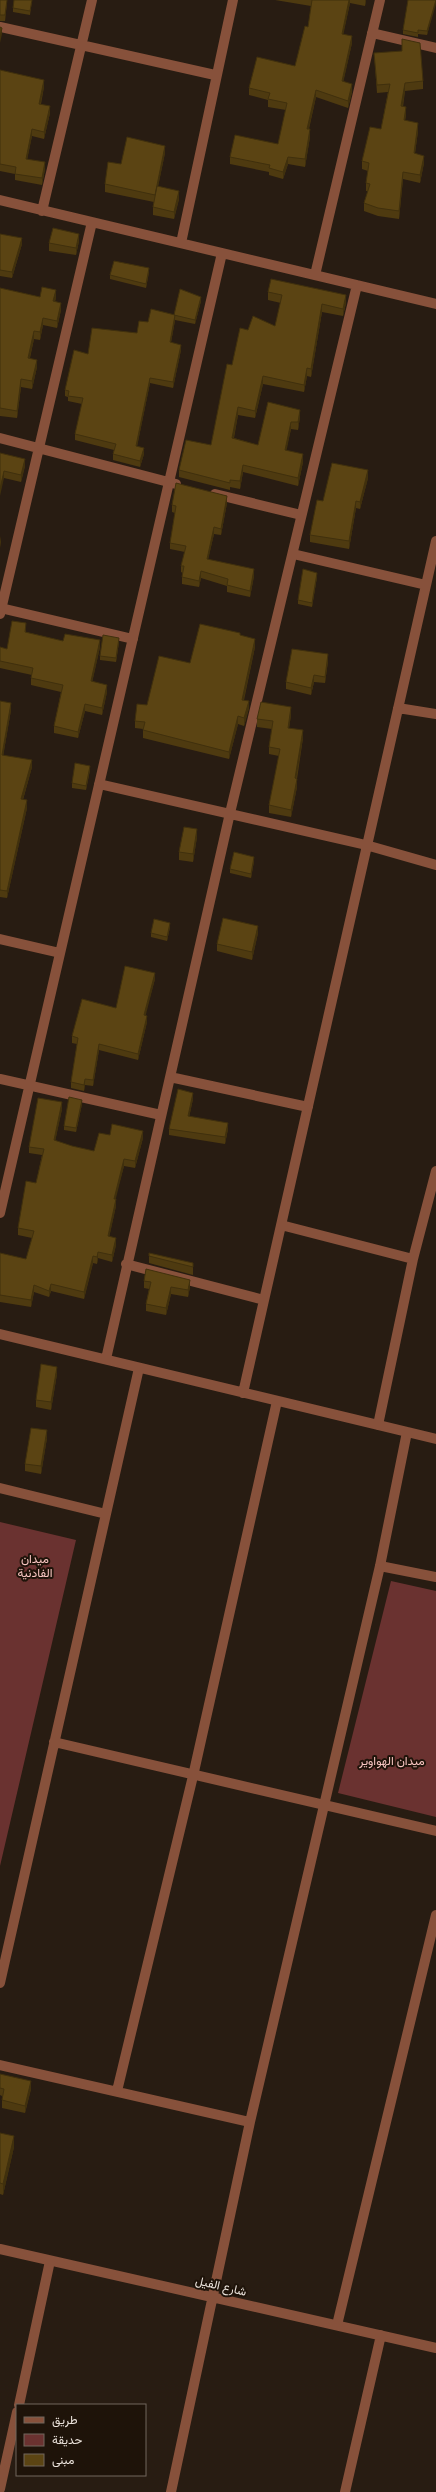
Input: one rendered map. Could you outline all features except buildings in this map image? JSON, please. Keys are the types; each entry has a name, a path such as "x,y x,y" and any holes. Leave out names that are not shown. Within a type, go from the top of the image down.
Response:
{"street":[{"path":"42,210 92,0"},
{"path":"181,243 215,76 233,0"},
{"path":"315,275 380,0"},
{"path":"0,27 215,76"},
{"path":"372,34 436,48"},
{"path":"0,200 436,304"},
{"path":"92,222 1,611 133,639"},
{"path":"0,1213 222,253"},
{"path":"106,1359 126,1264 230,813 357,285"},
{"path":"0,438 40,447 170,483 186,486"},
{"path":"201,490 301,515"},
{"path":"243,1393 436,541"},
{"path":"293,554 426,585"},
{"path":"398,708 436,714"},
{"path":"100,784 366,845 436,865"},
{"path":"0,939 60,953"},
{"path":"170,1077 308,1107"},
{"path":"0,1079 30,1084 161,1115"},
{"path":"378,1425 413,1259 436,1175"},
{"path":"281,1225 413,1259"},
{"path":"126,1264 264,1300"},
{"path":"0,1334 436,1439"},
{"path":"0,1983 2,1967 139,1368"},
{"path":"117,2091 193,1776 277,1401"},
{"path":"171,2492 250,2122 380,1566 407,1432"},
{"path":"0,1488 106,1514"},
{"path":"380,1566 436,1577"},
{"path":"54,1742 193,1776 436,1831"},
{"path":"337,2325 433,1943 436,1915"},
{"path":"0,2065 250,2122"},
{"name":"شارع الفيل","path":"0,2249 436,2348"},
{"path":"18,2404 50,2261"},
{"path":"345,2492 381,2335"},
{"path":"0,2489 16,2417"}],"green space":[{"name":"ميدان الفادنية","path":"0,1522 76,1540 0,1866"},
{"name":"ميدان الهواوير","path":"391,1581 436,1591 436,1817 338,1793"}]}
